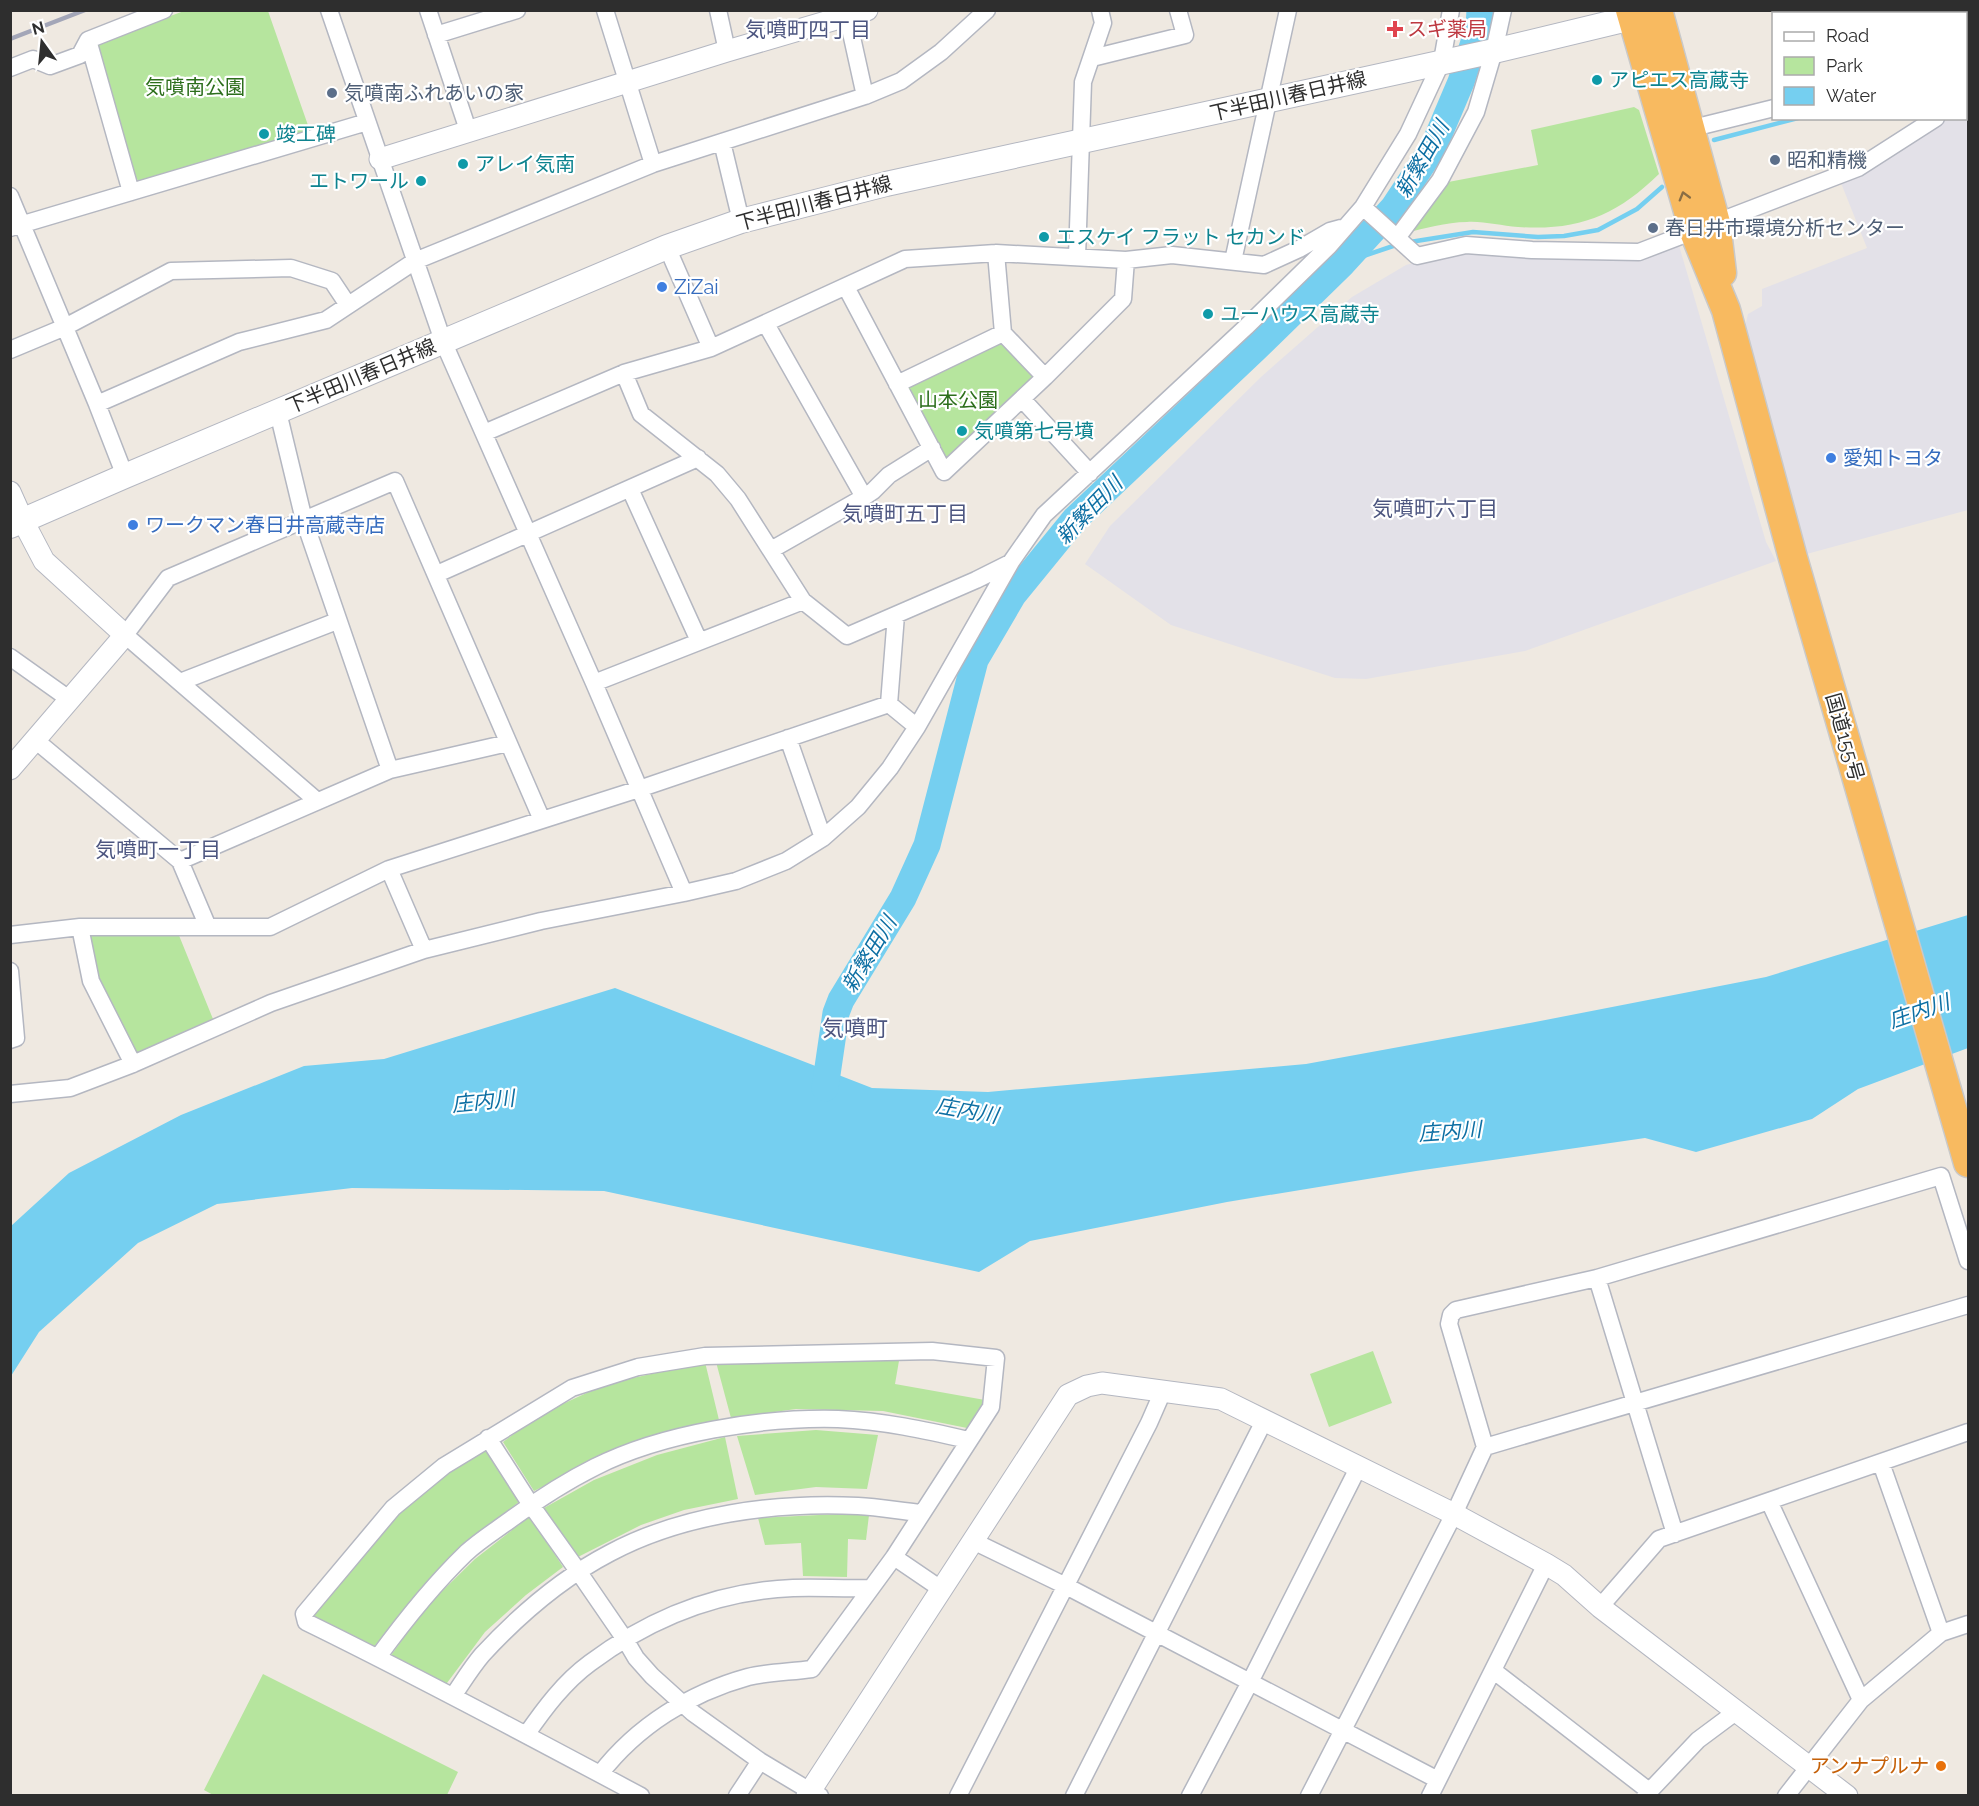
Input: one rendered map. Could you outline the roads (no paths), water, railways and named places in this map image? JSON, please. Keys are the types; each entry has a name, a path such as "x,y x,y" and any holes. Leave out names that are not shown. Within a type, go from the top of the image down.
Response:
{"highway":[{"name":"国道155号","path":"1648,12 1689,129 1705,227"},
{"name":"国道155号","path":"1648,12 1793,558 1968,1166"}],"main road":[{"name":"下半田川春日井線","path":"17,524 125,476 667,247 741,221 886,183 1488,52 1648,12"}],"street":[{"path":"10,68 33,59 50,66 80,55 88,40 164,10"},
{"path":"328,10 444,341 684,893"},
{"path":"428,10 468,130"},
{"path":"436,35 517,10"},
{"path":"605,10 653,164"},
{"path":"718,10 727,51"},
{"path":"97,404 239,342 326,320 415,261 653,164 865,96 901,81 940,52 987,10"},
{"path":"1077,257 1083,82 1103,23 1100,10"},
{"path":"1092,58 1185,35 1178,10"},
{"path":"1233,261 1288,10"},
{"path":"10,1094 70,1088 133,1064 271,1003 424,950 541,921 736,881 786,861 822,838 858,807 890,768 917,727 1011,562 1044,516 1246,327 1329,246 1363,207 1408,134 1444,61 1451,10"},
{"path":"1397,238 1440,180 1476,112 1488,52 1503,10"},
{"path":"380,159 853,12 865,96"},
{"path":"88,40 131,192"},
{"path":"1689,129 1772,108"},
{"path":"1363,207 1417,256 1466,245 1532,250 1639,252 1858,168 1932,120"},
{"path":"16,226 367,122"},
{"path":"722,142 741,221"},
{"path":"10,196 16,226 65,327 125,476"},
{"path":"484,433 624,373 711,348 905,260 996,253 1126,260 1172,255 1264,265 1299,249 1330,231 1346,226"},
{"path":"667,247 711,348"},
{"path":"996,253 1004,333 1045,377"},
{"path":"846,287 944,472 1045,377 1123,299 1126,260"},
{"path":"10,350 65,327 171,271 291,268 332,281 348,305"},
{"path":"766,324 864,497"},
{"path":"897,384 1004,333"},
{"path":"624,373 641,414 717,474 738,499 803,601 847,636 976,580 1011,562"},
{"path":"1022,399 1090,473"},
{"path":"278,411 304,520 390,770"},
{"path":"771,550 864,497 889,475 932,448"},
{"path":"437,574 698,458"},
{"path":"10,769 124,635 168,578 396,481 542,820"},
{"path":"630,489 699,641"},
{"path":"10,492 17,524 44,561 124,635 316,800"},
{"path":"594,683 803,601"},
{"path":"889,704 896,615"},
{"path":"180,682 337,621"},
{"path":"10,657 69,699"},
{"path":"889,704 917,727"},
{"path":"10,935 80,927 270,927 389,869 639,789 889,704"},
{"path":"788,738 822,838"},
{"path":"34,739 180,861 208,927"},
{"path":"180,861 316,800 390,770 508,743"},
{"path":"389,869 424,950"},
{"path":"80,927 92,981 133,1064"},
{"path":"10,971 16,1038 10,1040"},
{"path":"1310,1796 1454,1514 1485,1447 1449,1324 1451,1315 1456,1310 1597,1278 1968,1166"},
{"path":"1941,1176 1968,1262"},
{"path":"1597,1278 1675,1534"},
{"path":"1485,1447 1968,1305"},
{"path":"600,1774 634,1736 705,1691 750,1677 812,1669 894,1557 991,1407 996,1358 932,1350 705,1356 638,1367 573,1388 444,1466 393,1508 304,1614 306,1623 378,1657 641,1796"},
{"path":"488,1438 636,1658 652,1676 693,1713 760,1761 812,1794 941,1589 1068,1395 1087,1386 1102,1383 1221,1399 1454,1514 1546,1564 1564,1575 1600,1607 1847,1796"},
{"path":"958,1796 1149,1423 1162,1391"},
{"path":"378,1657 426,1595 468,1552 531,1505 595,1467 652,1445 706,1431 742,1425 838,1419 905,1426 968,1440"},
{"path":"1074,1796 1265,1419"},
{"path":"1600,1607 1659,1539 1968,1432"},
{"path":"1881,1463 1941,1633"},
{"path":"1190,1796 1359,1466"},
{"path":"1769,1501 1861,1700"},
{"path":"453,1696 481,1657 519,1618 578,1571 611,1552 656,1534 705,1518 754,1509 859,1506 921,1514"},
{"path":"974,1541 1066,1586 1438,1780"},
{"path":"894,1557 941,1589"},
{"path":"1430,1796 1546,1564"},
{"path":"526,1735 546,1706 589,1664 662,1619 702,1604 743,1594 793,1588 870,1588"},
{"path":"1786,1796 1861,1700 1941,1633 1968,1624"},
{"path":"1494,1671 1647,1793 1698,1740 1737,1712"},
{"path":"737,1796 760,1761"}],"water":[{"name":"庄内川","path":"1968,915 1968,1048 1858,1089 1812,1119 1696,1152 1645,1138 1416,1171 1227,1202 1030,1241 979,1272 604,1191 352,1188 217,1204 138,1243 39,1332 11,1376 11,1226 69,1173 181,1115 304,1066 384,1059 615,988 872,1088 988,1092 1306,1064 1766,977"}],"waterway":[{"name":"新繁田川","path":"825,1088 836,1013 841,1000 903,898 927,845 975,660 1013,595 1075,519 1343,263 1394,207 1433,148 1461,82 1479,27 1480,10"},
{"path":"1714,140 1790,120"},
{"path":"1410,242 1473,232 1538,237 1564,236 1598,230 1637,209 1662,187"},
{"path":"1343,263 1399,244"}],"railway":[{"path":"10,39 85,10"}],"place":[{"name":"スギ薬局","path":"1395,29"},
{"name":"アピエス高蔵寺","path":"1597,80"},
{"name":"気噴南ふれあいの家","path":"332,93"},
{"name":"竣工碑","path":"264,134"},
{"name":"昭和精機","path":"1775,160"},
{"name":"アレイ気南","path":"463,164"},
{"name":"エトワール","path":"421,181"},
{"name":"春日井市環境分析センター","path":"1653,228"},
{"name":"エスケイ フラット セカンド","path":"1044,237"},
{"name":"ZiZai","path":"662,287"},
{"name":"ユーハウス高蔵寺","path":"1208,314"},
{"name":"気噴第七号墳","path":"962,431"},
{"name":"愛知トヨタ","path":"1831,458"},
{"name":"ワークマン春日井高蔵寺店","path":"133,525"},
{"name":"アンナプルナ","path":"1941,1766"}],"district":[{"name":"気噴町四丁目","path":"808,29"},
{"name":"気噴町六丁目","path":"1435,508"},
{"name":"気噴町五丁目","path":"905,513"},
{"name":"気噴町一丁目","path":"158,849"},
{"name":"気噴町","path":"855,1028"}],"park label":[{"name":"気噴南公園","path":"195,87"},
{"name":"山本公園","path":"958,400"}]}
